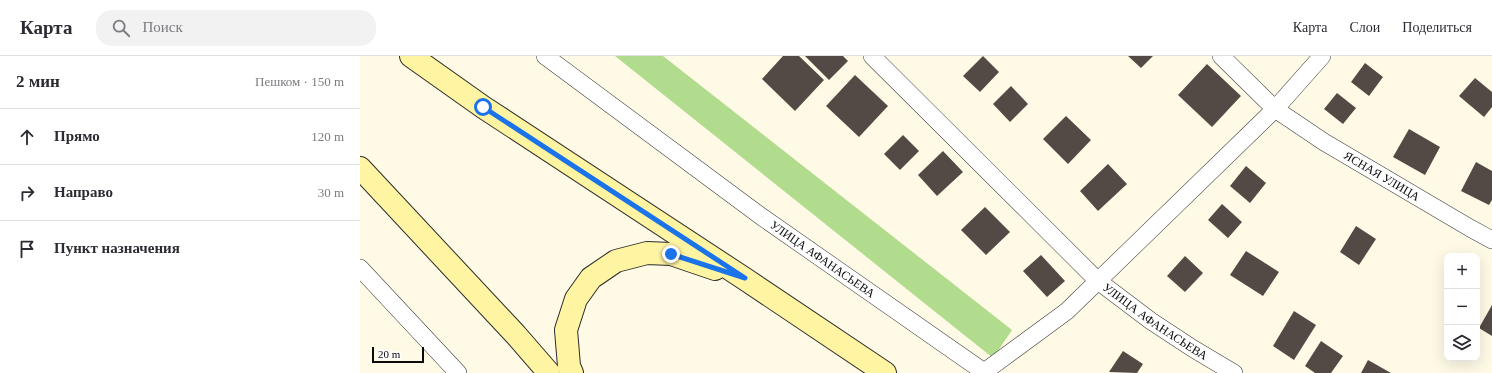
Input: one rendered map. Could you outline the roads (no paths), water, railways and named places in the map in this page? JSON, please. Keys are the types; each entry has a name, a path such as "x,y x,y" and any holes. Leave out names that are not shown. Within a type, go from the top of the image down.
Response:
{"main road":[{"path":"411,56 483,107 745,278 885,373"},
{"path":"360,168 511,330 549,373"},
{"path":"572,373 569,366 566,330 576,299 591,278 616,261 647,253 671,254 745,278"}],"street":[{"name":"УЛИЦА АФАНАСЬЕВА","path":"545,56 762,216 984,372 1068,311 1098,281"},
{"name":"УЛИЦА АФАНАСЬЕВА","path":"872,56 1098,281 1151,321 1234,373"},
{"name":"ЯСНАЯ УЛИЦА","path":"1221,56 1275,109 1324,142 1492,240"},
{"path":"1098,281 1275,109 1322,56"},
{"path":"360,268 458,373"}]}
